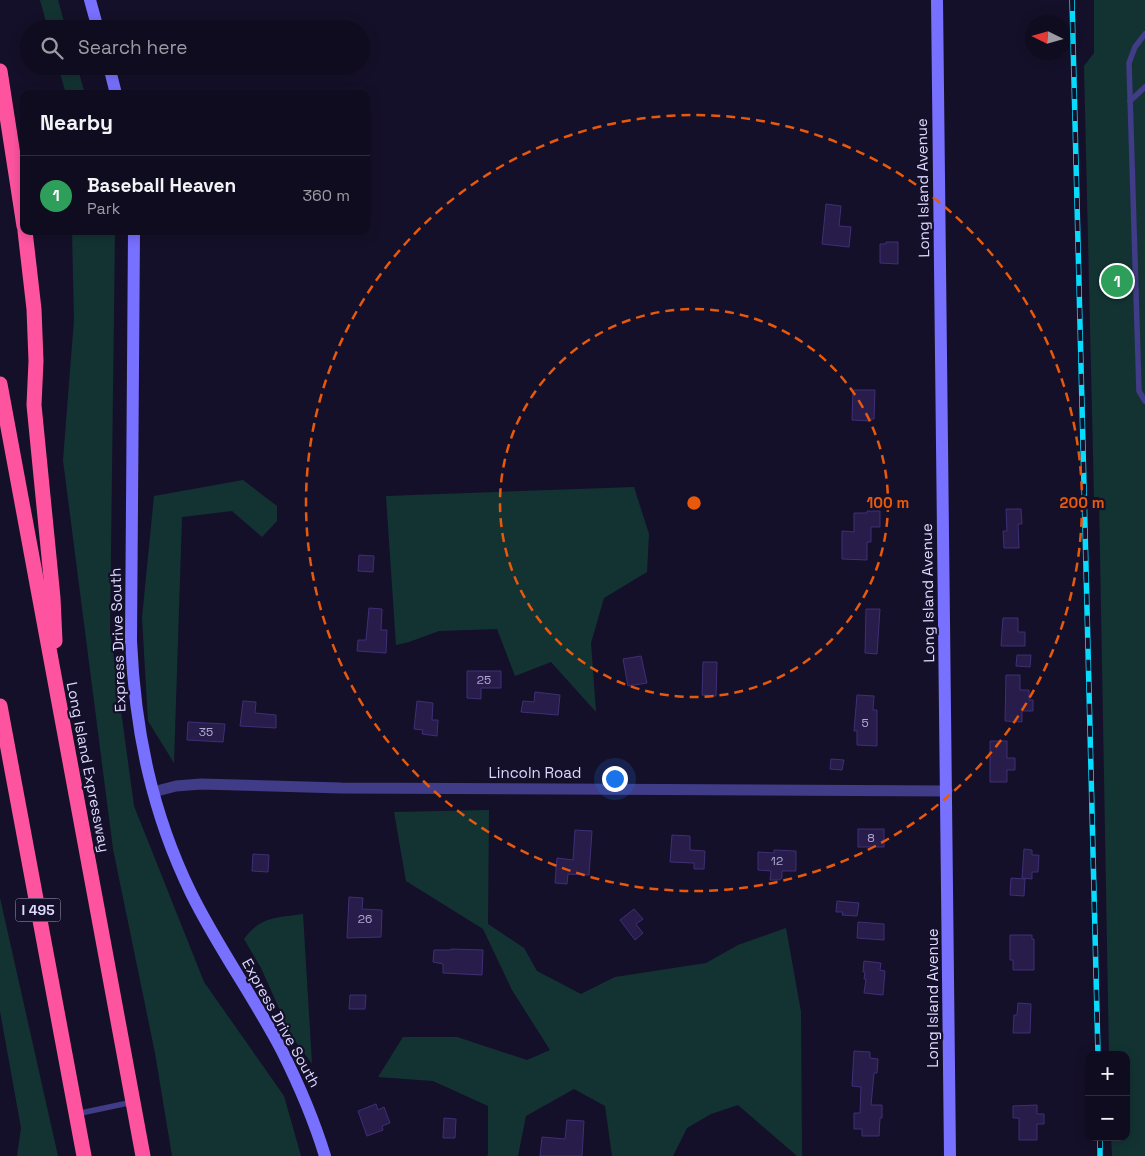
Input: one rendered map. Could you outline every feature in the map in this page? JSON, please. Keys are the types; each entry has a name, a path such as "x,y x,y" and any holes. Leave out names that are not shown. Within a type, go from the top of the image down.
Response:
{"highway":[{"path":"0,71 20,200"},
{"path":"25,235 34,309 36,352 34,404 53,598 58,699"},
{"name":"Long Island Expressway","path":"0,384 142,1156"},
{"name":"I 495","path":"0,706 84,1156"}],"street":[{"path":"90,0 96,20"},
{"name":"Long Island Avenue","path":"937,0 950,1156"},
{"path":"111,75 115,90"},
{"name":"Express Drive South","path":"134,235 131,650 137,717 146,766 170,846 192,894 217,941 281,1050 304,1098 325,1156"},
{"name":"Lincoln Road","path":"153,792 176,786 201,784 342,788 947,791"}],"lane":[{"path":"1145,34 1135,47 1129,63 1139,391 1145,401"},
{"path":"1130,101 1145,87"},
{"path":"76,1114 133,1102"}],"green space":[{"path":"40,0 58,0 64,20 46,20"},
{"path":"1094,0 1145,0 1145,1156 1112,1156 1111,1141 1130,1141 1130,1051 1109,1051 1099,497 1094,497 1084,66 1094,53"},
{"path":"61,75 80,75 84,90 65,90"},
{"path":"72,235 115,235 110,630 134,806 204,982 284,1096 301,1156 172,1156 155,1053 113,849 63,460 74,320"},
{"path":"243,480 277,506 277,521 262,537 232,511 182,517 174,763 148,721 142,618 154,496"},
{"path":"634,487 649,534 647,572 604,598 591,643 596,712 551,662 515,676 497,629 439,631 396,645 386,496"},
{"path":"489,810 488,924 524,948 537,971 581,994 615,977 706,963 738,945 786,928 801,1012 802,1156 797,1156 738,1105 711,1114 687,1128 673,1156 612,1156 605,1106 574,1089 526,1116 518,1156 487,1156 488,1106 433,1081 378,1077 403,1037 457,1037 527,1060 550,1050 512,990 483,929 406,881 394,812"},
{"path":"0,898 58,1156 17,1156 21,1128 0,1011"},
{"path":"303,914 312,1064 291,1035 261,968 244,939 250,931 270,919"}],"building":[{"path":"826,204 841,206 839,226 851,227 849,247 822,244"},
{"path":"886,242 898,242 898,264 880,263 880,244 886,244"},
{"path":"853,390 875,390 874,419 871,419 871,421 852,420"},
{"path":"1006,509 1021,509 1022,524 1018,524 1019,548 1004,548 1003,531 1007,531"},
{"path":"867,511 880,511 880,527 871,527 871,542 867,542 867,560 842,559 842,531 854,532 854,513 867,513"},
{"path":"359,555 374,556 373,572 358,571"},
{"path":"369,608 382,609 381,630 387,630 386,653 357,651 358,640 366,640"},
{"path":"866,609 880,609 877,654 865,653"},
{"path":"1003,618 1018,618 1018,632 1025,632 1025,646 1001,646"},
{"path":"1017,655 1031,655 1030,667 1016,666"},
{"path":"641,656 647,683 628,686 623,659"},
{"path":"703,662 717,662 716,696 702,695"},
{"path":"467,671 501,671 501,688 481,688 481,699 467,698"},
{"path":"1006,675 1020,675 1020,690 1029,690 1029,700 1033,700 1033,711 1022,711 1022,722 1005,721"},
{"path":"535,692 560,695 558,715 521,712 523,701 534,702"},
{"path":"857,695 874,696 873,710 877,710 877,746 857,745 857,731 854,731"},
{"path":"243,701 256,702 255,713 276,715 276,728 240,726"},
{"path":"417,701 433,703 432,720 438,720 437,736 422,734 423,730 414,729"},
{"path":"188,722 225,724 223,742 187,740"},
{"path":"990,741 1007,741 1007,758 1015,758 1015,770 1007,770 1007,782 990,782"},
{"path":"831,759 844,760 842,770 830,769"},
{"path":"858,829 884,829 884,847 858,847"},
{"path":"575,830 592,831 589,875 568,874 567,884 555,883 557,858 573,860"},
{"path":"672,835 690,836 690,850 705,851 704,869 694,869 694,863 670,862"},
{"path":"1024,849 1032,850 1032,855 1039,855 1038,872 1032,872 1032,879 1022,878"},
{"path":"774,850 796,851 796,871 782,871 782,878 779,880 770,880 771,871 758,870 758,852 774,853"},
{"path":"253,854 269,855 268,872 252,871"},
{"path":"1011,878 1025,879 1024,896 1010,895"},
{"path":"349,897 363,898 362,909 382,910 381,937 347,938"},
{"path":"837,901 859,903 857,916 842,915 843,912 836,912"},
{"path":"634,909 643,919 636,924 643,933 635,940 620,920"},
{"path":"858,922 884,924 884,940 857,938"},
{"path":"1010,935 1032,935 1032,939 1034,939 1034,970 1013,970 1013,960 1010,960"},
{"path":"434,950 483,950 482,975 443,973 443,964 433,962"},
{"path":"864,961 881,963 880,970 885,971 883,995 864,993 866,979 864,979 865,972 863,972"},
{"path":"350,995 366,995 365,1009 349,1009"},
{"path":"1018,1003 1031,1004 1030,1033 1013,1033 1014,1015 1017,1015"},
{"path":"854,1051 870,1052 870,1058 878,1059 877,1073 874,1073 871,1105 882,1105 879,1136 862,1136 862,1129 854,1129 854,1113 860,1113 861,1087 852,1086"},
{"path":"376,1104 378,1110 384,1107 390,1123 382,1126 383,1130 367,1136 358,1111"},
{"path":"1037,1105 1037,1114 1044,1114 1044,1124 1037,1124 1037,1140 1019,1140 1019,1118 1013,1118 1013,1106"},
{"path":"444,1118 456,1119 455,1138 443,1138"},
{"path":"567,1120 584,1121 582,1156 540,1156 542,1137 565,1139"}],"railway":[{"path":"1072,0 1098,1051"},
{"path":"1100,1141 1100,1156"}],"place":[{"name":"Baseball Heaven","path":"1117,281"}]}
